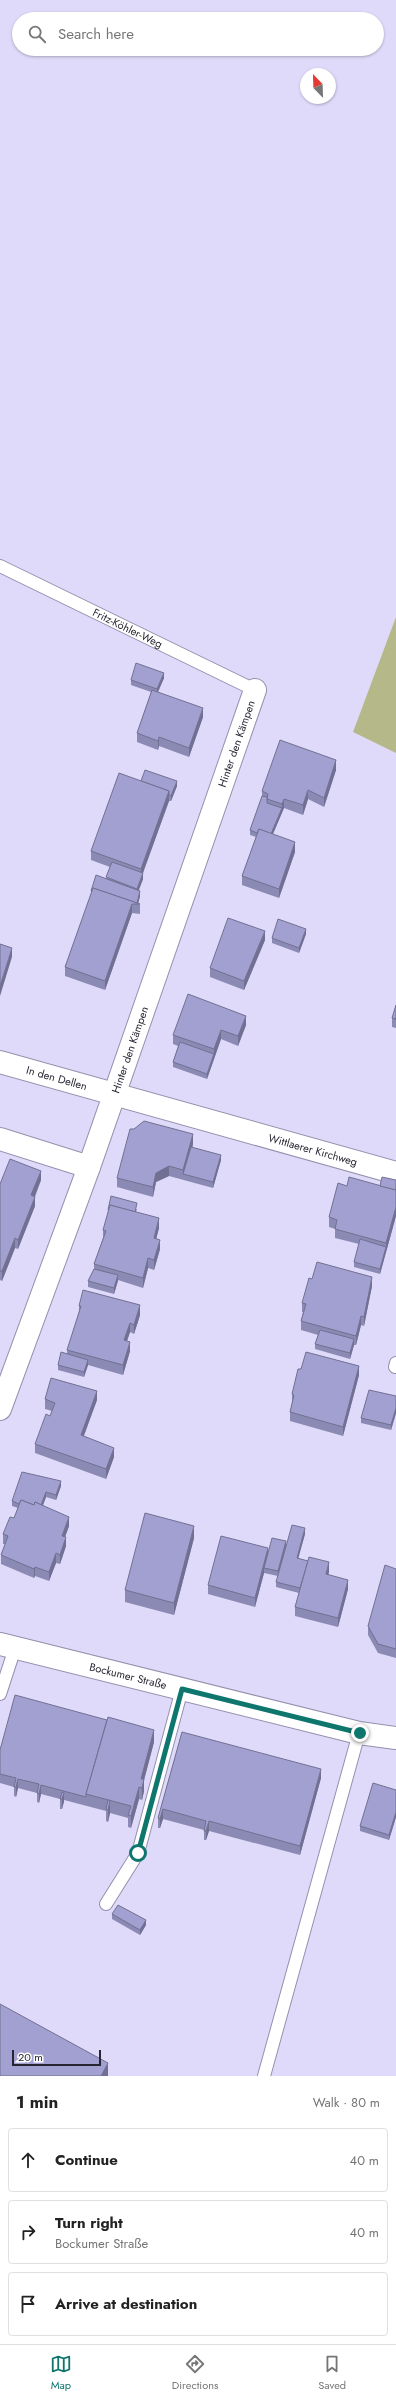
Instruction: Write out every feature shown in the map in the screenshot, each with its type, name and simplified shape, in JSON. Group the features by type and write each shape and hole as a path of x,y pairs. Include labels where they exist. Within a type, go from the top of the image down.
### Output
{"street":[{"name":"Hinter den Kämpen","path":"0,1409 89,1167 255,690"},
{"name":"In den Dellen","path":"0,1062 114,1094"},
{"name":"Wittlaerer Kirchweg","path":"114,1094 396,1174"},
{"path":"0,1139 89,1167"},
{"name":"Bockumer Straße","path":"7,1646 360,1733 396,1738"}],"lane":[{"name":"Fritz-Köhler-Weg","path":"0,566 255,690"},
{"path":"0,1694 7,1646"},
{"path":"106,1904 138,1853 182,1689"},
{"path":"264,2076 360,1733"}],"green space":[{"path":"396,617 396,753 353,732"}],"building":[{"path":"136,663 164,673 157,689 131,680"},
{"path":"152,690 203,708 189,748 159,737 158,741 137,733"},
{"path":"280,740 336,760 324,798 308,790 303,805 284,799 282,804 267,799 268,794 262,791"},
{"path":"145,770 177,781 171,796 169,795 169,791 141,781"},
{"path":"119,773 169,791 141,869 91,851"},
{"path":"262,796 267,797 267,803 282,808 271,834 259,829 257,833 250,830"},
{"path":"259,829 295,842 279,889 242,876"},
{"path":"112,862 143,873 137,889 106,877"},
{"path":"96,875 140,891 137,903 93,888 91,891"},
{"path":"93,888 140,904 132,904 105,981 65,967"},
{"path":"228,918 265,931 244,981 210,968"},
{"path":"278,919 306,929 299,948 272,938"},
{"path":"0,944 12,948 0,986"},
{"path":"188,994 246,1016 238,1036 221,1030 214,1049 173,1035"},
{"path":"396,1005 396,1019 392,1018"},
{"path":"180,1042 214,1054 207,1074 173,1062"},
{"path":"144,1121 193,1134 183,1170 169,1166 156,1173 153,1187 117,1178 130,1129 134,1129"},
{"path":"191,1147 221,1155 213,1182 183,1174"},
{"path":"10,1159 41,1171 31,1195 35,1197 18,1240 15,1238 2,1271 0,1271 0,1184"},
{"path":"349,1177 396,1190 396,1207 386,1243 335,1229 337,1220 329,1217 338,1183 347,1186"},
{"path":"382,1177 396,1180 396,1190 380,1186"},
{"path":"111,1196 137,1203 135,1212 110,1205 108,1210"},
{"path":"110,1205 159,1218 154,1238 160,1240 154,1260 148,1258 143,1278 94,1264 106,1231 103,1230"},
{"path":"360,1239 386,1247 380,1269 354,1262"},
{"path":"317,1262 372,1277 364,1317 361,1316 356,1336 301,1321 306,1304 302,1303 309,1278 312,1279"},
{"path":"94,1269 118,1275 114,1288 88,1281"},
{"path":"83,1290 140,1305 134,1325 130,1323 124,1340 130,1342 123,1365 67,1350 81,1306 79,1306"},
{"path":"320,1330 354,1339 350,1353 315,1344"},
{"path":"61,1352 88,1360 84,1372 58,1365"},
{"path":"306,1352 359,1366 343,1427 290,1412 294,1395 292,1394 298,1369 301,1369"},
{"path":"51,1378 97,1391 81,1435 114,1448 106,1469 35,1444 46,1414 50,1416 55,1403 45,1399"},
{"path":"369,1390 396,1396 396,1408 391,1425 361,1418"},
{"path":"22,1472 61,1481 56,1495 46,1492 41,1505 35,1502 34,1505 21,1500 19,1504 12,1501"},
{"path":"21,1500 34,1505 35,1502 69,1517 62,1536 66,1537 60,1555 56,1553 49,1572 35,1567 34,1569 1,1555 8,1536 3,1534 10,1517 14,1518"},
{"path":"145,1513 194,1526 174,1603 125,1590"},
{"path":"292,1525 305,1528 297,1558 308,1561 300,1588 276,1582"},
{"path":"221,1536 268,1548 255,1598 208,1585"},
{"path":"272,1538 286,1541 278,1571 264,1568"},
{"path":"309,1557 329,1562 326,1574 348,1580 338,1618 295,1607"},
{"path":"385,1565 396,1569 396,1649 378,1644 368,1626"},
{"path":"15,1695 107,1720 86,1797 41,1785 39,1794 37,1793 39,1784 18,1779 16,1787 14,1787 16,1778 0,1774 0,1750"},
{"path":"108,1717 154,1730 141,1779 144,1779 142,1788 139,1787 131,1816 128,1815 131,1806 86,1794"},
{"path":"182,1732 321,1769 300,1846 209,1821 206,1831 204,1831 206,1821 163,1809 160,1819 158,1818"},
{"path":"373,1783 396,1790 396,1812 389,1835 360,1826"},
{"path":"62,1792 64,1793 62,1799 60,1799"},
{"path":"108,1800 110,1801 108,1810 106,1809"},
{"path":"118,1905 146,1920 140,1930 112,1914"},
{"path":"0,2004 108,2063 101,2076 0,2076"}],"route":[{"path":"138,1853 182,1689 360,1733"}]}
